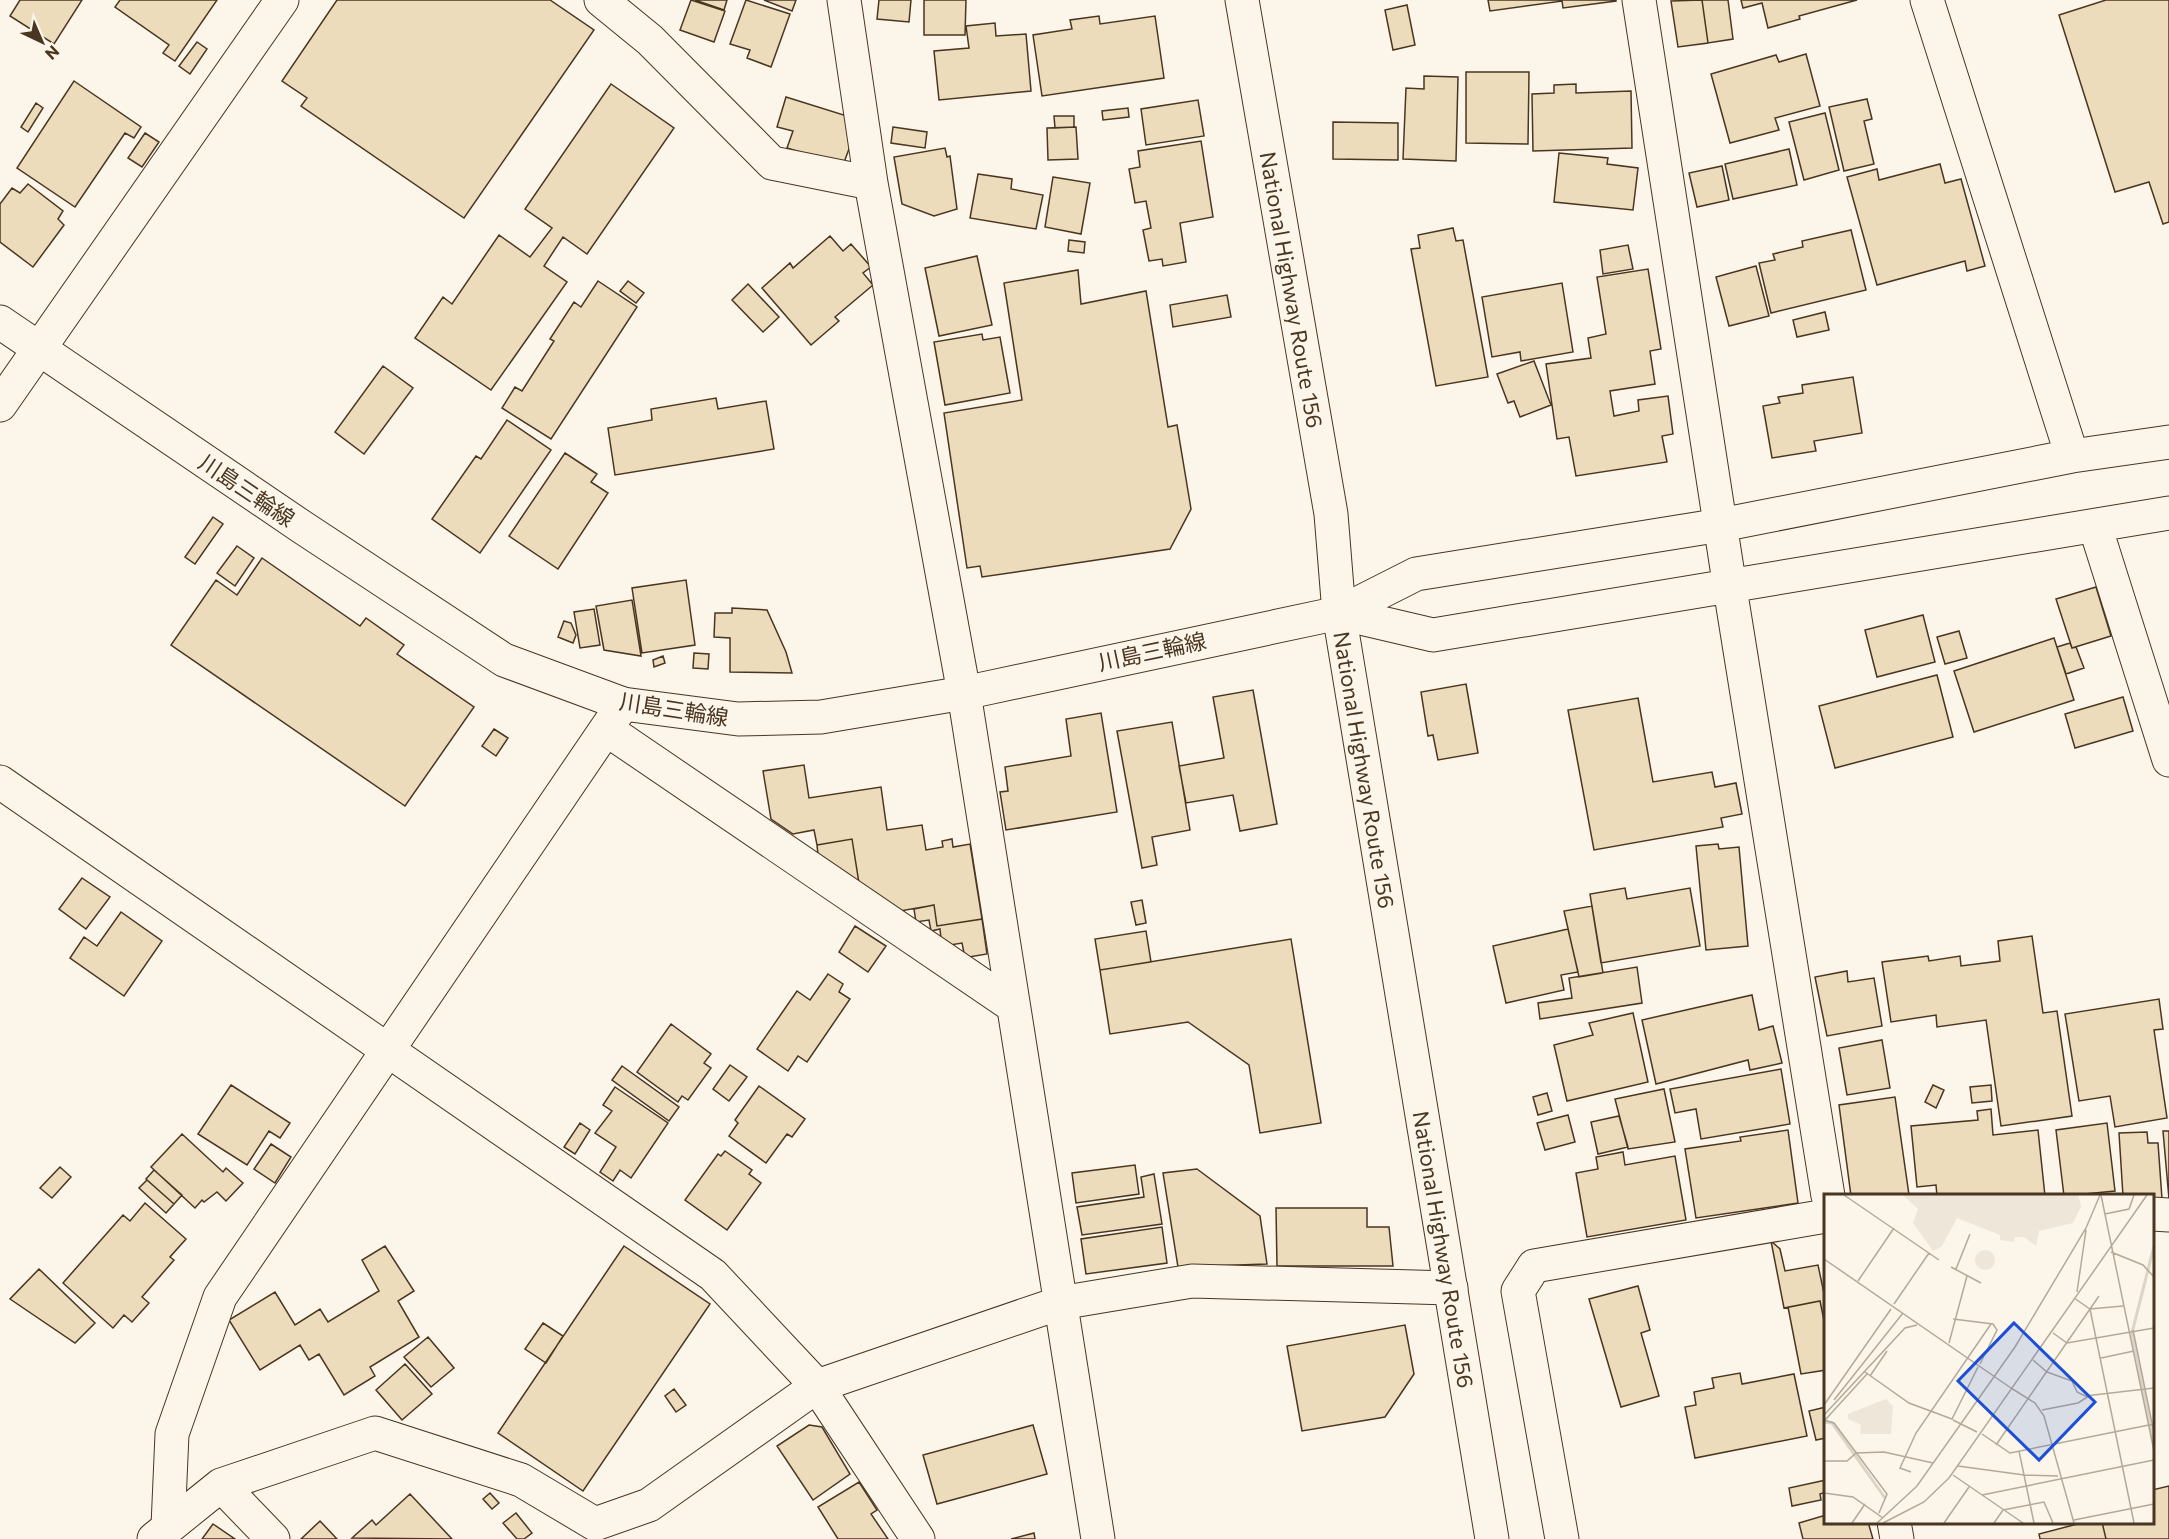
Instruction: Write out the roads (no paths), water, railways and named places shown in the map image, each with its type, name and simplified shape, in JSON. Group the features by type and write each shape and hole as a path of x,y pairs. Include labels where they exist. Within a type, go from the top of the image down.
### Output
{"main road":[{"path":"0,405 282,0"},
{"path":"601,0 651,40 772,163 871,183"},
{"path":"844,0 871,183 964,693 1098,1539"},
{"name":"National Highway Route 156","path":"1242,0 1331,514 1340,613 1492,1539"},
{"path":"1639,0 1730,588 1828,1194"},
{"path":"1927,0 2072,456"},
{"name":"川島三輪線","path":"0,322 302,527 504,660 615,717 738,719 821,717 964,693 1340,613"},
{"path":"1340,613 1416,574 1721,525 2072,456 2169,442"},
{"path":"1340,613 1433,634 1730,588 2169,513"},
{"path":"2095,526 2169,760"},
{"path":"161,1533 172,1434 220,1297 615,717 1013,1006"},
{"path":"0,782 713,1275 817,1386 918,1539"},
{"path":"2154,1214 2169,1215"},
{"path":"1562,1539 1518,1291 1534,1266 1824,1216"},
{"path":"161,1533 221,1485 375,1433 521,1480 599,1531 649,1505 817,1386 1060,1303 1192,1281 1450,1288"},
{"path":"221,1485 273,1539"},
{"path":"1894,1524 1897,1539"}]}
